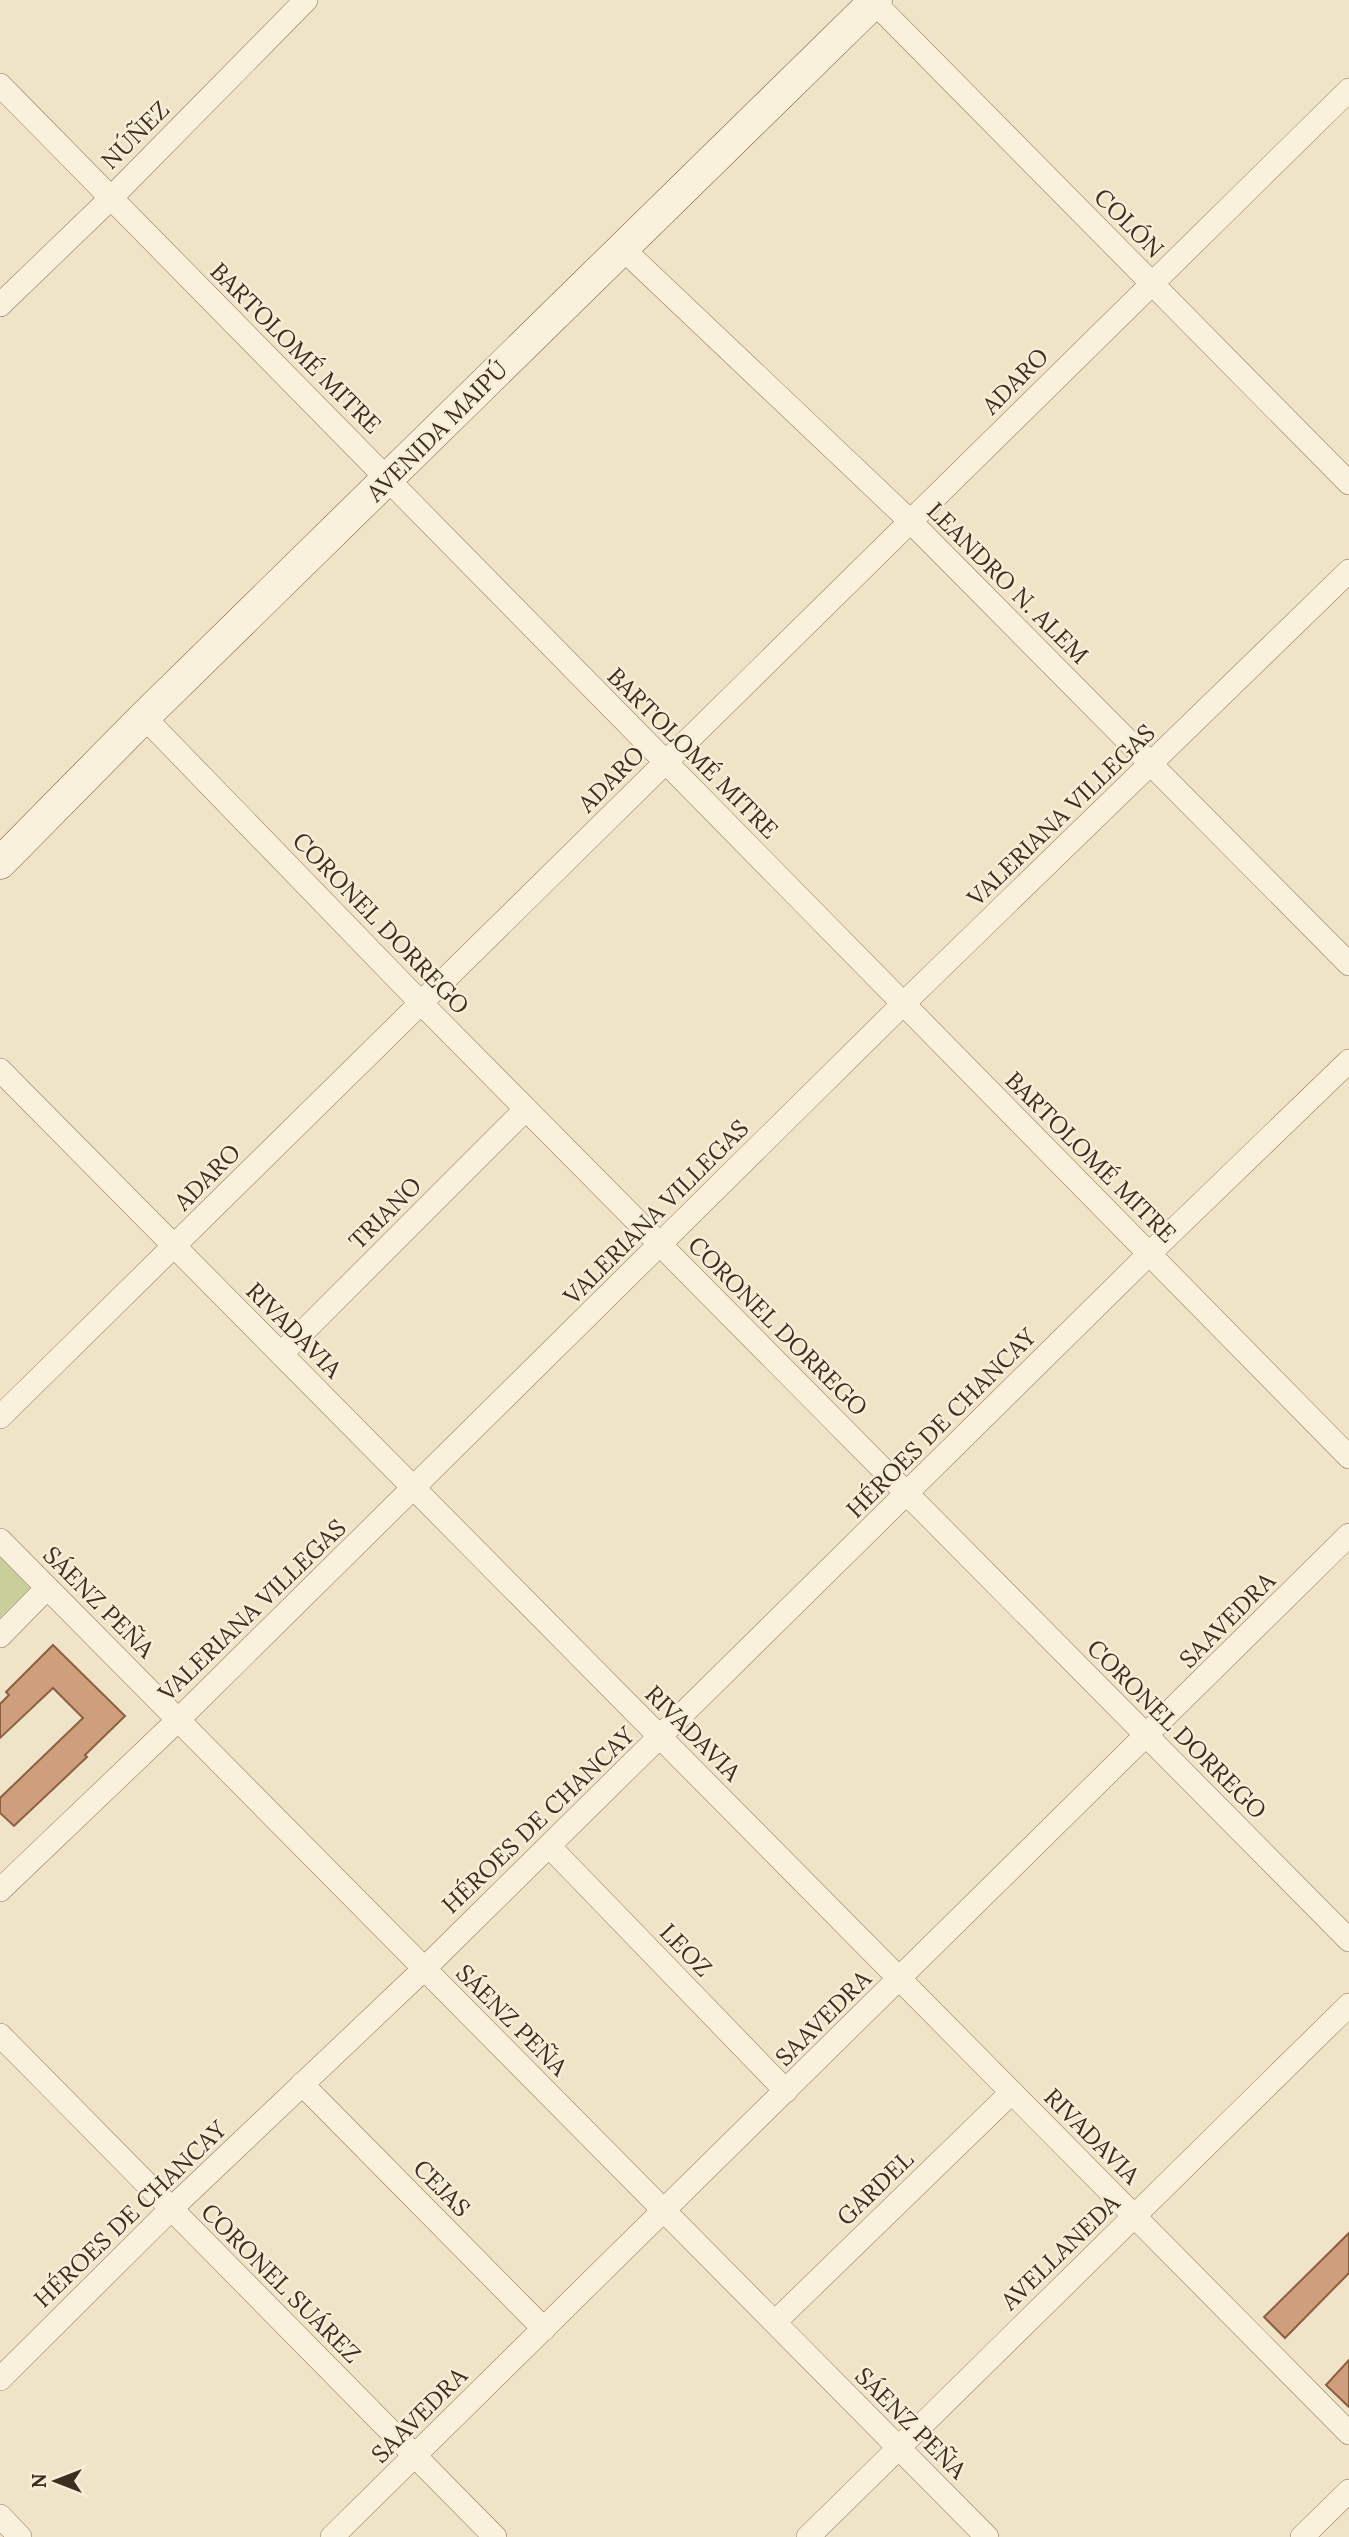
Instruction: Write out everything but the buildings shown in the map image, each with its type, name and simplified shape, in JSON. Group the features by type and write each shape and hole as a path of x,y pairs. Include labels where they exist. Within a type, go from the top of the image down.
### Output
{"main road":[{"name":"AVENIDA MAIPÚ","path":"0,863 144,717 874,1"}],"street":[{"name":"NÚÑEZ","path":"0,305 111,198 306,0"},
{"name":"COLÓN","path":"874,1 1349,483"},
{"name":"BARTOLOMÉ MITRE","path":"0,85 1349,1457"},
{"name":"ADARO","path":"0,1417 1349,90"},
{"name":"LEANDRO N. ALEM","path":"622,248 910,521 1349,964"},
{"name":"VALERIANA VILLEGAS","path":"0,1890 178,1720 903,1004 1349,571"},
{"name":"CORONEL DORREGO","path":"144,717 421,1003 1349,1940"},
{"name":"HÉROES DE CHANCAY","path":"0,2379 171,2208 424,1969 1149,1254 1349,1061"},
{"name":"RIVADAVIA","path":"0,1070 1349,2433"},
{"name":"TRIANO","path":"281,1354 526,1109"},
{"name":"SAAVEDRA","path":"332,2537 1349,1535"},
{"name":"SÁENZ PEÑA","path":"0,1540 987,2537"},
{"path":"0,1636 47,1588"},
{"name":"LEOZ","path":"549,1846 786,2091"},
{"name":"AVELLANEDA","path":"808,2537 1349,2005"},
{"name":"CORONEL SUÁREZ","path":"0,2035 495,2537"},
{"name":"CEJAS","path":"302,2084 544,2329"},
{"name":"GARDEL","path":"775,2322 1012,2092"},
{"path":"1302,2537 1349,2491"},
{"path":"0,2516 20,2537"}],"green space":[{"path":"0,1557 30,1588 0,1618"}]}
